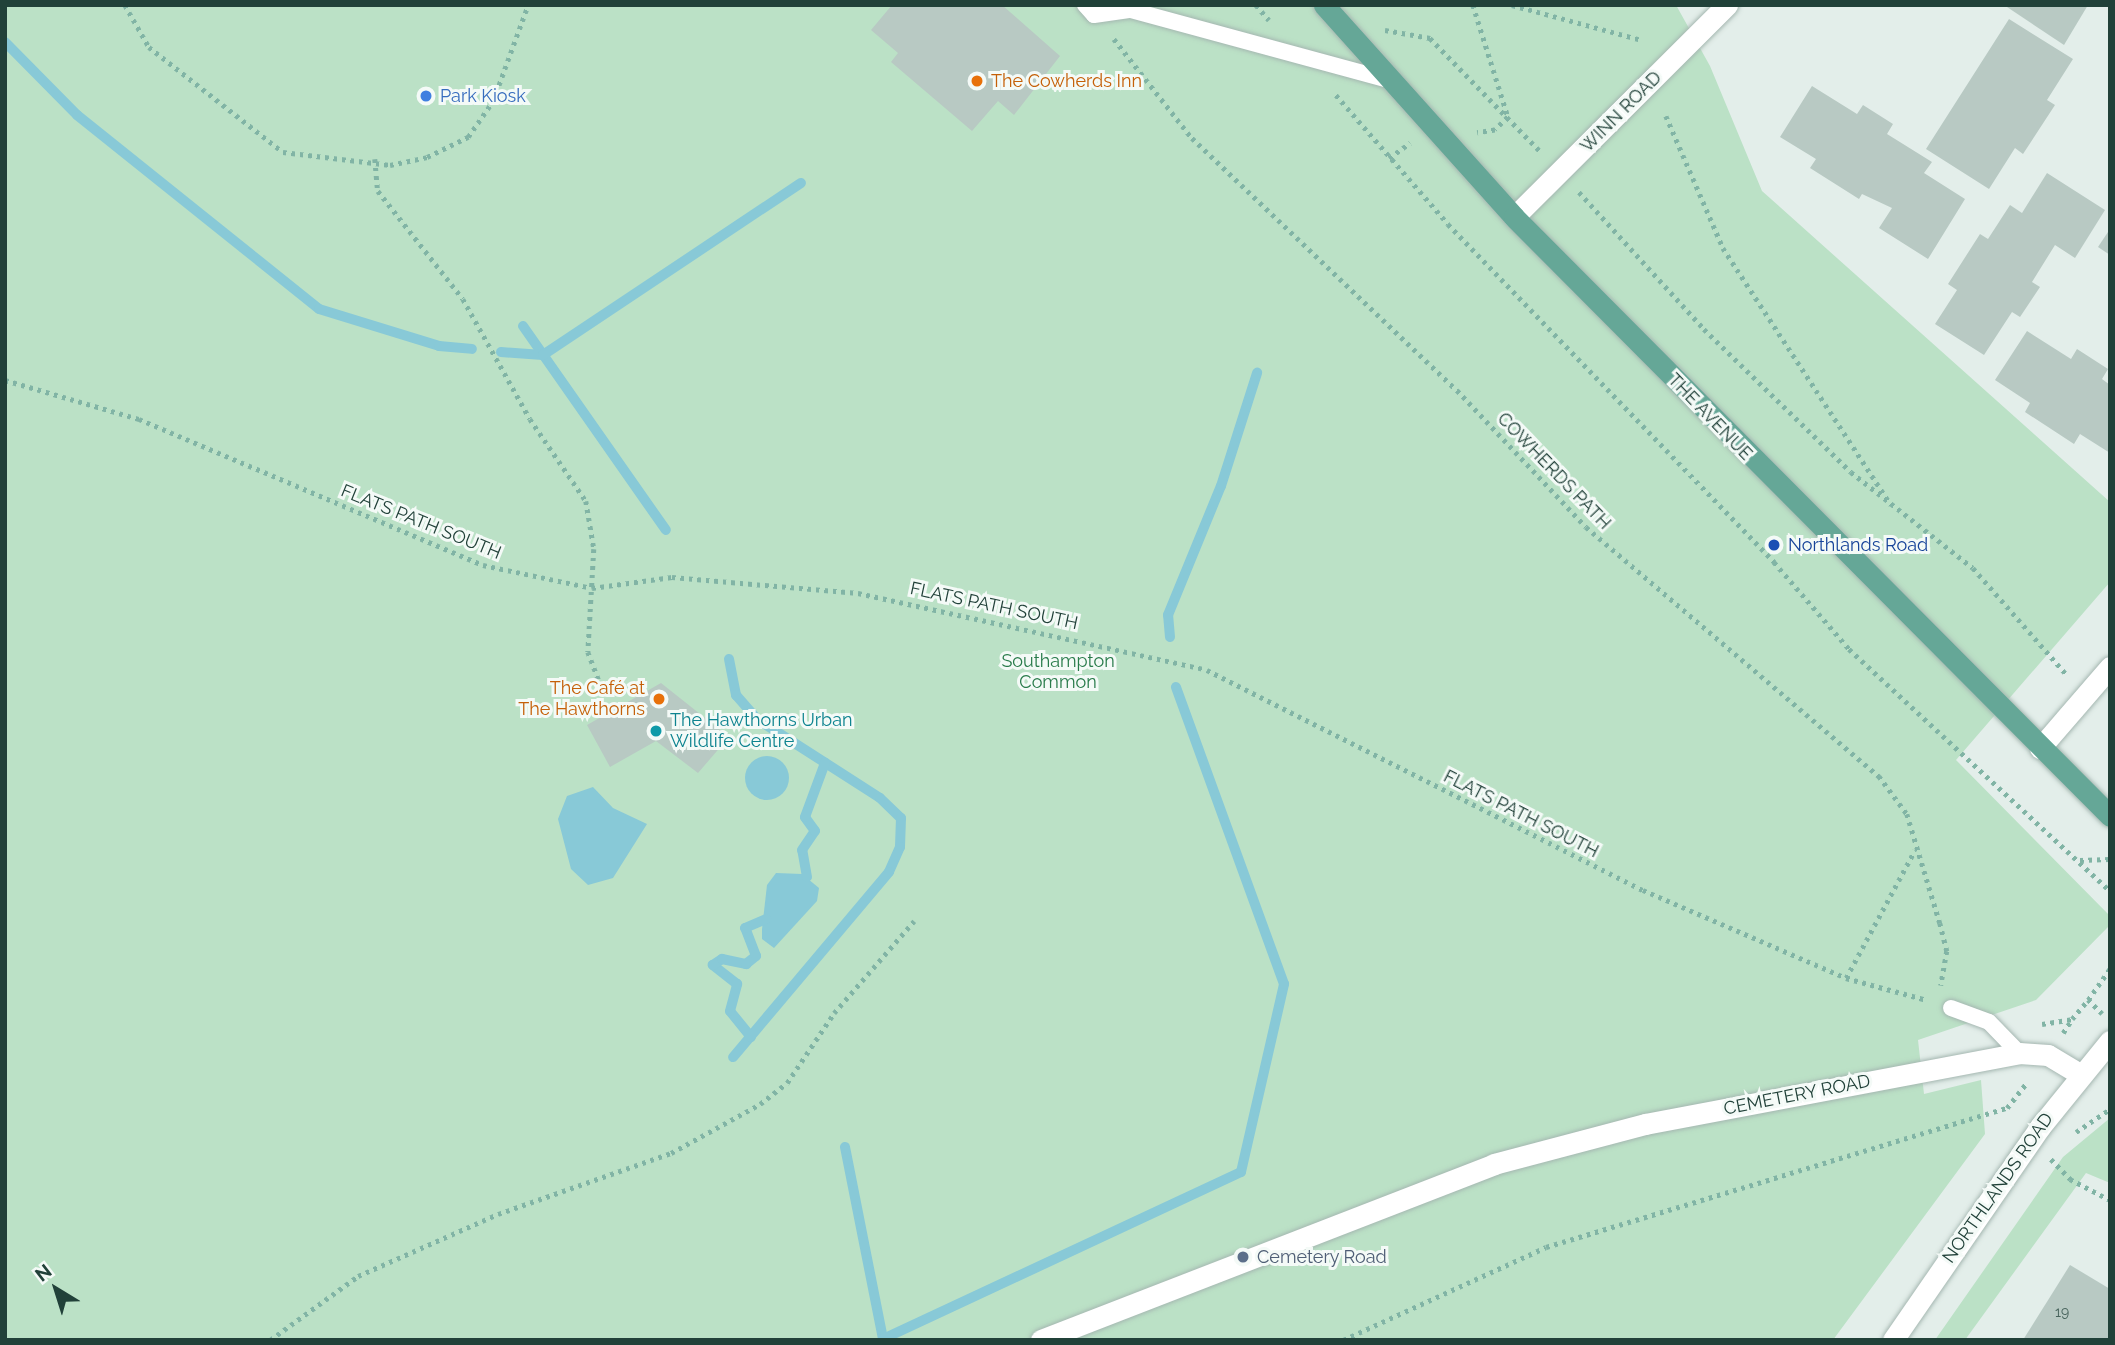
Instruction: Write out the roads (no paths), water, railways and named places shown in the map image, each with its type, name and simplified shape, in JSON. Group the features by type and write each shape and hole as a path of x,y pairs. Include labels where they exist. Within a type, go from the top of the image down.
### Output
{"main road":[{"name":"THE AVENUE","path":"1324,5 1388,80 1514,218 2110,816"}],"street":[{"name":"WINN ROAD","path":"1514,218 1727,5"},
{"path":"2040,748 2110,667"},
{"name":"NORTHLANDS ROAD","path":"1892,1340 2080,1074 2110,1041"},
{"name":"CEMETERY ROAD","path":"1041,1340 1494,1164 1645,1124 2019,1052 2048,1055 2080,1074"}],"lane":[{"path":"1090,10 1131,10 1388,80"},
{"path":"1945,1006 2001,1031 2019,1052"}],"water":[{"path":"767,756 782,763 789,778 782,793 767,800 752,793 745,778 752,763"},
{"path":"593,787 613,808 647,824 613,878 588,885 571,869 558,819 567,796"},
{"path":"776,873 802,874 819,888 817,901 774,948 762,939 762,929 767,885"}],"waterway":[{"path":"5,42 77,115 319,309 439,346 472,349"},
{"path":"501,352 543,355 801,183"},
{"path":"523,326 666,530"},
{"path":"1170,637 1168,615 1221,486 1257,373"},
{"path":"729,659 736,695 757,719 880,798 901,818 900,847 889,872 733,1057"},
{"path":"845,1147 883,1339 1241,1172 1284,984 1176,687"},
{"path":"807,877 802,850 815,831 805,817 825,763"},
{"path":"751,1037 730,1011 737,984 713,965 722,959 746,964 756,956 745,928 766,919"}],"place":[{"name":"The Cowherds Inn","path":"977,81"},
{"name":"Park Kiosk","path":"426,96"},
{"name":"Northlands Road","path":"1774,545"},
{"name":"The Café at The Hawthorns","path":"659,699"},
{"name":"The Hawthorns Urban Wildlife Centre","path":"656,731"},
{"name":"Cemetery Road","path":"1243,1257"}],"park label":[{"name":"Southampton Common","path":"1058,672"}]}
